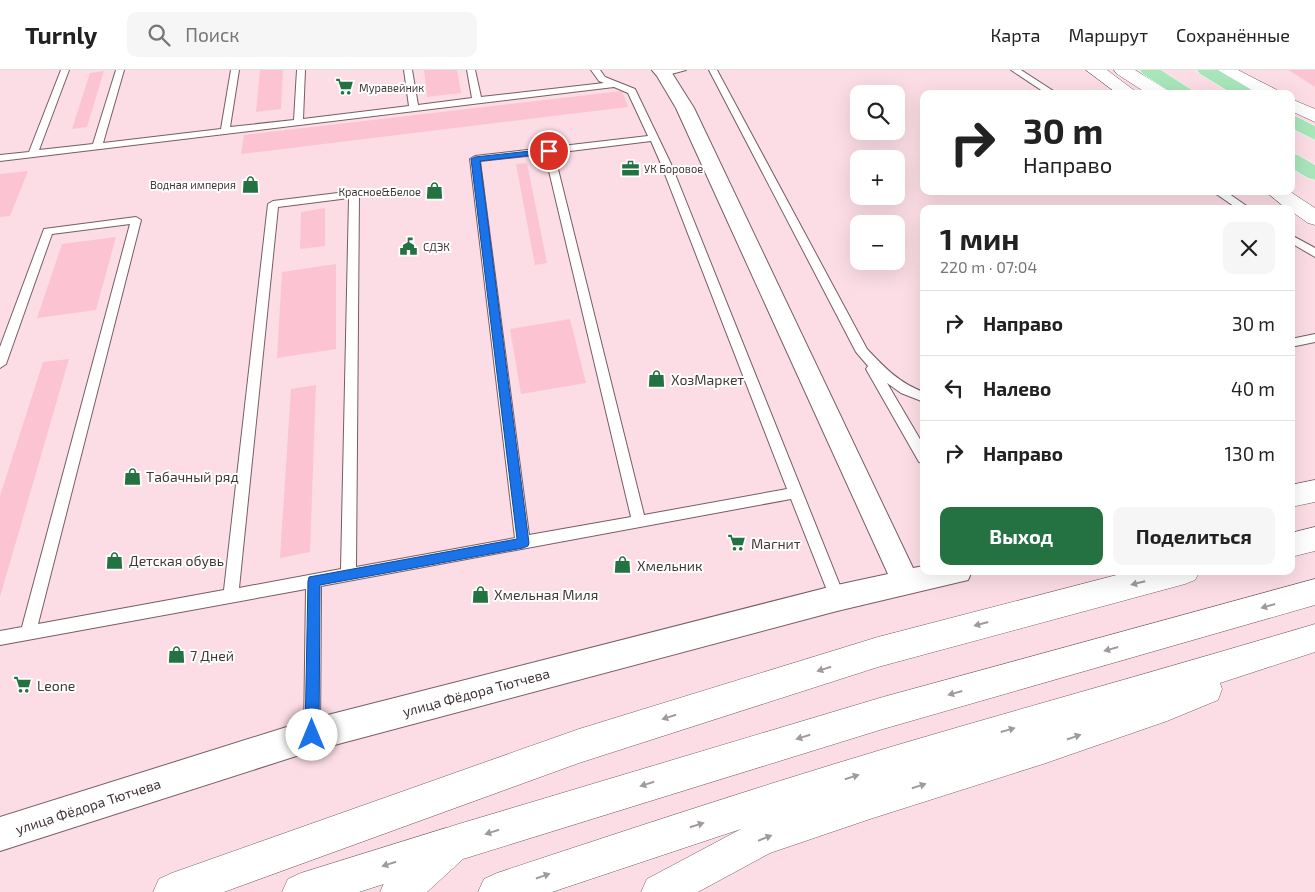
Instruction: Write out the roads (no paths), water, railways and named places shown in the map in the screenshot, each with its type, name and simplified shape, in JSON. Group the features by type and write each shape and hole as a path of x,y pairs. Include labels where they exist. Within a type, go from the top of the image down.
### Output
{"highway":[{"path":"1149,70 1180,90"},
{"path":"1206,70 1239,90"},
{"path":"1295,122 1315,134"},
{"path":"1295,162 1315,174"}],"main road":[{"path":"1095,70 1124,90"},
{"path":"1123,70 1155,90"},
{"path":"1225,70 1263,90"},
{"path":"1295,106 1315,116"},
{"path":"1295,183 1315,196"},
{"path":"1281,195 1315,218"},
{"path":"1295,495 1315,491"},
{"path":"1295,544 1315,539"},
{"path":"172,892 588,743 878,652 1169,575"},
{"path":"301,892 883,713 1315,592"},
{"path":"496,892 647,841 923,755 1161,686 1315,638"},
{"path":"660,892 762,838 1167,705 1315,644"},
{"path":"398,892 452,844"}],"street":[{"path":"669,71 906,583"},
{"name":"улица Фёдора Тютчева","path":"0,834 312,735 837,598 941,575"}],"lane":[{"path":"33,154 68,70"},
{"path":"97,146 120,70"},
{"path":"225,131 235,70"},
{"path":"298,122 301,70"},
{"path":"408,70 414,109"},
{"path":"471,70 478,101"},
{"path":"596,70 602,78 632,91 654,138 837,598"},
{"path":"713,70 862,352 920,451"},
{"path":"1015,70 1048,90"},
{"path":"0,158 615,84"},
{"path":"523,543 475,159 654,138"},
{"path":"549,151 639,522"},
{"path":"231,596 273,204 354,194 348,575"},
{"path":"1223,195 1240,205"},
{"path":"0,364 48,231 136,220 28,633"},
{"path":"1295,241 1315,254"},
{"path":"1295,342 1315,338"},
{"path":"862,352 883,374 911,394 920,396"},
{"path":"0,638 795,493"},
{"path":"312,735 314,581"}],"place":[{"name":"Муравейник","path":"345,87"},
{"name":"УК Боровое","path":"630,168"},
{"name":"Водная империя","path":"250,184"},
{"name":"Красное&Белое","path":"435,191"},
{"name":"СДЭК","path":"409,246"},
{"name":"ХозМаркет","path":"657,379"},
{"name":"Табачный ряд","path":"132,476"},
{"name":"Магнит","path":"737,543"},
{"name":"Детская обувь","path":"115,560"},
{"name":"Хмельник","path":"623,565"},
{"name":"Хмельная Миля","path":"480,594"},
{"name":"7 Дней","path":"176,655"},
{"name":"Leone","path":"23,685"}]}
